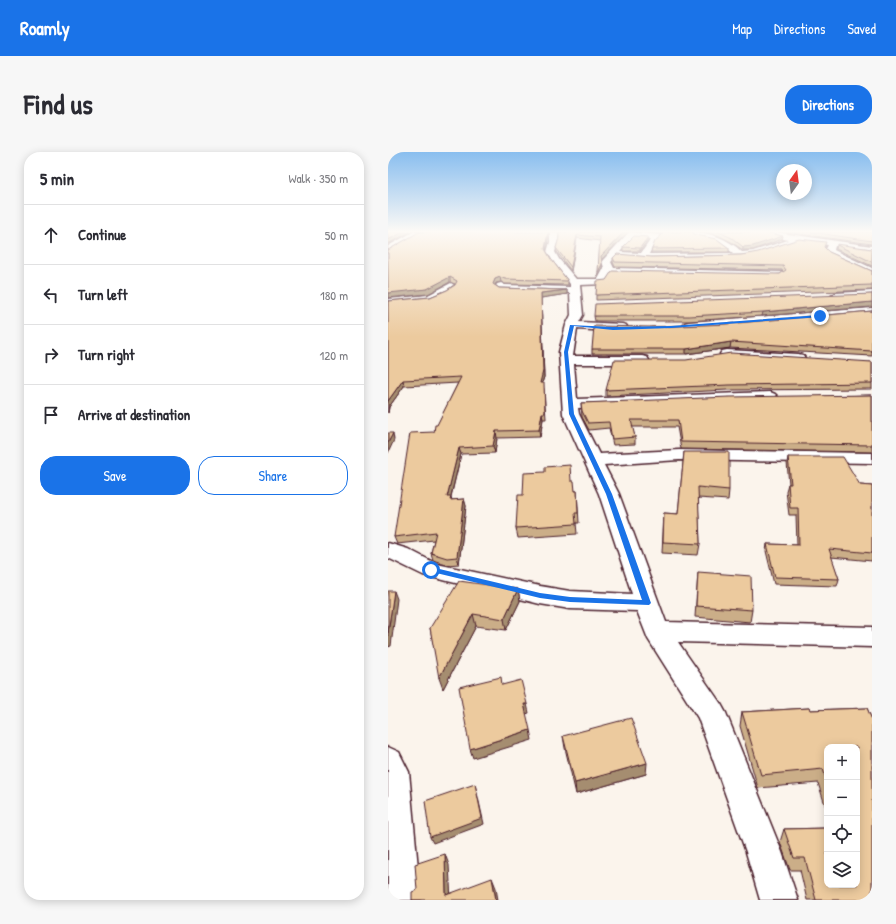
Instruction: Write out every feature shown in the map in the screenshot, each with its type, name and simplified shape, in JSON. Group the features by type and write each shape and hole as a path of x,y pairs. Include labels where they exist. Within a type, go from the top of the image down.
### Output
{"street":[{"path":"562,267 578,295 577,315 572,325 566,352 568,360 569,404 571,414 609,494 657,632 711,713 764,852 779,900"},
{"path":"501,286 500,288 578,295 601,282 609,267"},
{"path":"862,267 872,272"},
{"path":"607,271 630,270 751,275 779,274"},
{"path":"388,302 429,299 443,294 451,286"},
{"path":"388,295 401,294 400,300"},
{"path":"822,296 872,294"},
{"path":"678,326 723,324 872,311"},
{"path":"716,313 723,324"},
{"path":"572,325 632,328"},
{"path":"715,356 730,353 813,359"},
{"path":"568,360 655,360"},
{"path":"569,404 786,397"},
{"path":"593,460 680,455 872,458"},
{"path":"388,550 400,554 431,570 540,595 570,600 647,603"},
{"path":"657,632 872,637"},
{"path":"388,762 393,772 402,900"}],"building":[{"path":"388,267 557,267 568,281 505,279 500,277 495,279 493,284 499,288 567,290 541,293 543,371 540,383 544,383 545,413 542,413 539,430 496,431 493,446 459,448 447,497 451,497 450,500 464,499 457,557 447,558 431,553 436,532 394,537 410,433 434,432 435,425 437,425 461,377 403,380 388,401 388,301 430,297 447,290 455,285 457,281 450,277 427,289 388,293"},
{"path":"784,267 863,267 872,271 872,285 596,295 597,281 606,280 612,271 780,274 786,270"},
{"path":"872,294 872,302 763,312 689,316 594,316 595,304"},
{"path":"872,311 872,351 731,342 686,349 592,349 594,326 651,327 726,324"},
{"path":"731,353 872,362 872,383 729,385 606,390 614,360 686,360"},
{"path":"872,395 872,445 681,442 678,420 631,420 635,437 612,439 609,422 588,423 582,411 581,403 729,397"},
{"path":"388,433 393,433 388,443"},
{"path":"684,452 729,452 729,490 698,487 700,544 663,542 664,513 678,514"},
{"path":"788,457 843,457 860,485 872,486 872,553 829,549 839,579 775,577 767,544 799,545 798,508 790,508 788,484 791,484"},
{"path":"570,465 571,481 574,481 575,491 577,491 578,513 575,513 576,524 516,528 518,495 523,495 524,473 545,472 545,467"},
{"path":"698,572 751,576 752,610 696,606"},
{"path":"459,581 518,589 504,619 473,614 439,678 430,628"},
{"path":"388,591 394,591 388,633"},
{"path":"501,677 502,685 521,680 527,704 524,704 530,730 470,749 459,687"},
{"path":"809,708 810,710 867,708 872,720 872,900 816,900 805,858 794,858 784,829 824,828 824,888 860,888 860,744 824,744 824,772 823,769 761,775 742,712"},
{"path":"631,718 647,763 575,783 563,736"},
{"path":"475,784 482,818 430,837 425,801"},
{"path":"445,854 446,895 492,878 496,900 412,900 412,892 417,890 415,864"}],"route":[{"path":"431,570 540,595 570,600 647,603 609,494 571,414 569,404 568,360 566,352 572,325 613,328 671,327 820,316"}]}
